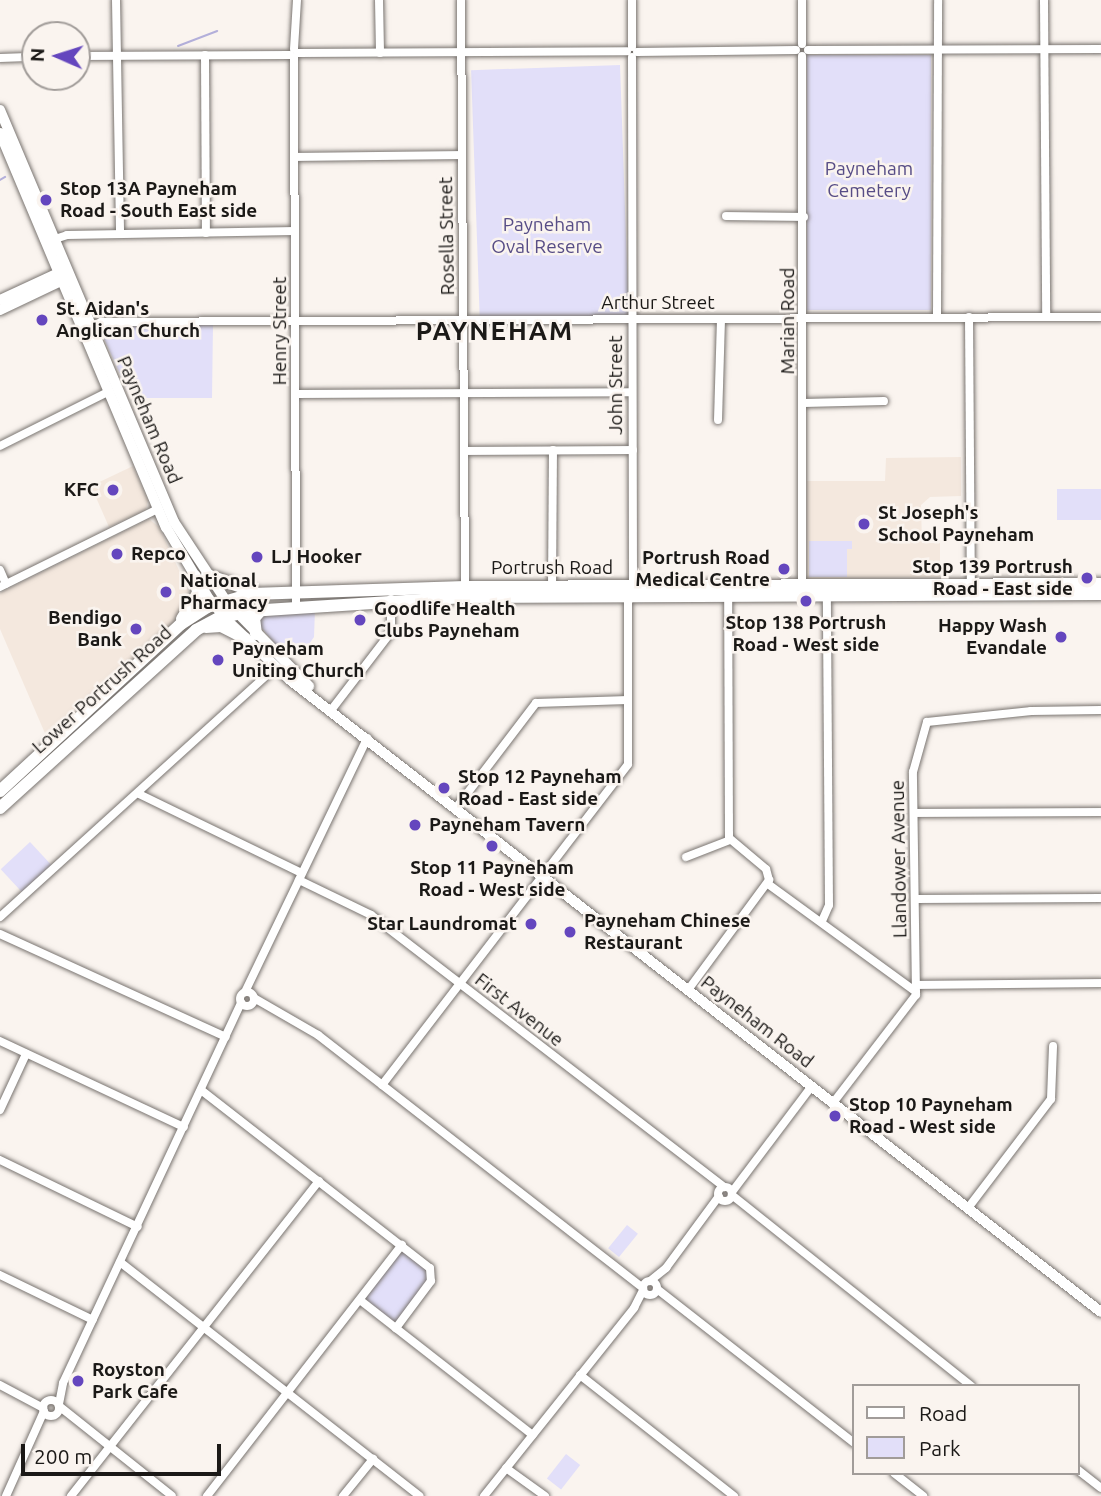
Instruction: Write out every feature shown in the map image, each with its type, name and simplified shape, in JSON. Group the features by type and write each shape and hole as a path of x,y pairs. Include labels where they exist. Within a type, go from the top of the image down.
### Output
{"highway":[{"path":"173,631 196,596 201,575 260,593"},
{"name":"Portrush Road","path":"728,591 827,596 1101,584"},
{"name":"Portrush Road","path":"232,616 296,599 465,592 728,591 802,586 1101,594"},
{"name":"Portrush Road","path":"220,603 260,593 296,599 391,599 465,592"},
{"name":"Lower Portrush Road","path":"0,791 173,631 220,603"},
{"path":"201,627 221,626 250,636 254,618 261,610"},
{"name":"Lower Portrush Road","path":"0,808 201,627 232,616"},
{"path":"50,764 57,740 79,735"}],"main road":[{"name":"Payneham Road","path":"0,110 108,392 158,509 220,603 276,667 330,708"},
{"name":"Payneham Road","path":"0,133 51,242"},
{"path":"30,286 46,268 51,242"},
{"name":"Payneham Road","path":"65,275 91,328 162,499 201,575"},
{"path":"0,300 30,286 65,275"},
{"path":"0,310 65,275"},
{"name":"Payneham Road","path":"250,636 366,738 1101,1312"}],"street":[{"path":"116,0 120,233"},
{"name":"Henry Street","path":"296,599 294,53 297,0"},
{"path":"379,0 380,53"},
{"name":"Rosella Street","path":"461,0 465,592"},
{"name":"John Street","path":"382,1084 627,767 632,450 632,0"},
{"name":"Marian Road","path":"802,0 802,586"},
{"path":"937,317 938,0"},
{"path":"1044,0 1046,317"},
{"path":"91,56 1101,49"},
{"path":"205,55 206,233"},
{"path":"0,58 21,57"},
{"path":"295,157 461,155"},
{"path":"726,216 804,218"},
{"path":"51,242 120,233 295,231"},
{"path":"969,317 971,591"},
{"name":"Arthur Street","path":"91,328 101,322 1101,317"},
{"path":"718,420 721,319"},
{"path":"0,446 108,392"},
{"path":"296,394 632,392"},
{"path":"804,403 884,401"},
{"path":"552,593 553,450"},
{"path":"464,451 632,450"},
{"path":"0,570 3,586 158,509"},
{"path":"728,591 730,840"},
{"path":"822,921 829,905 827,596"},
{"path":"330,708 391,632 391,599"},
{"path":"0,917 139,794 276,667"},
{"path":"456,808 537,703 628,700"},
{"name":"Llandower Avenue","path":"917,988 914,763 931,719 1101,710"},
{"path":"6,1496 138,1227 226,1037 248,1000 300,877 366,738"},
{"name":"First Avenue","path":"139,794 367,912 968,1384"},
{"path":"914,813 1101,812"},
{"path":"685,857 730,840"},
{"path":"688,990 768,884 766,869 730,840"},
{"path":"768,884 917,988 1101,983"},
{"path":"915,899 1101,898"},
{"path":"0,934 226,1037"},
{"path":"833,1103 917,988"},
{"path":"248,1000 301,1023 630,1277 674,1302 852,1441"},
{"path":"0,1041 184,1127"},
{"path":"968,1208 1051,1099 1053,1046"},
{"path":"0,1110 26,1054"},
{"path":"484,1496 811,1087"},
{"path":"201,1090 430,1268 432,1277 396,1328"},
{"path":"0,1160 138,1227"},
{"path":"71,1496 319,1181"},
{"path":"207,1496 402,1245"},
{"path":"120,1262 420,1496"},
{"path":"0,1275 93,1320"},
{"path":"359,1300 533,1435"},
{"path":"580,1375 734,1496"},
{"path":"0,1385 73,1419 172,1496"},
{"path":"343,1496 373,1459"},
{"path":"506,1468 545,1496"},
{"path":"1080,1472 1101,1488"},
{"path":"897,1475 923,1496"}],"shaded area":[{"name":"St Joseph's School Payneham","path":"961,457 961,496 930,497 921,505 922,543 940,543 940,577 807,579 807,481 885,481 886,458"},
{"path":"133,466 148,500 146,510 109,527 91,486"},
{"path":"149,519 159,527 189,592 174,622 47,738 0,629 0,593"}],"green space":[{"name":"Payneham Cemetery","path":"807,55 931,55 931,310 807,310"},
{"name":"Payneham Oval Reserve","path":"620,65 629,316 480,321 471,70"},
{"path":"213,325 212,398 131,398 100,330 104,326"},
{"path":"1057,489 1101,489 1101,520 1057,520"},
{"path":"809,541 852,541 852,549 847,549 847,577 809,577"},
{"path":"315,609 314,637 305,650 293,642 284,654 259,625 262,613"},
{"path":"30,842 53,866 23,893 1,869"},
{"path":"627,1225 638,1234 619,1257 608,1248"},
{"path":"402,1245 432,1273 396,1328 360,1300"},
{"path":"566,1454 580,1465 561,1490 547,1478"}],"waterway":[{"path":"178,46 217,31"},
{"path":"0,180 5,177"}],"place":[{"name":"Stop 13A Payneham Road - South East side","path":"46,200"},
{"name":"St. Aidan's Anglican Church","path":"42,320"},
{"name":"KFC","path":"113,490"},
{"name":"St Joseph's School Payneham","path":"864,524"},
{"name":"Repco","path":"117,554"},
{"name":"LJ Hooker","path":"257,557"},
{"name":"Portrush Road Medical Centre","path":"784,569"},
{"name":"Stop 139 Portrush Road - East side","path":"1087,578"},
{"name":"National Pharmacy","path":"166,592"},
{"name":"Stop 138 Portrush Road - West side","path":"806,601"},
{"name":"Goodlife Health Clubs Payneham","path":"360,620"},
{"name":"Bendigo Bank","path":"136,629"},
{"name":"Happy Wash Evandale","path":"1061,637"},
{"name":"Payneham Uniting Church","path":"218,660"},
{"name":"Stop 12 Payneham Road - East side","path":"444,788"},
{"name":"Payneham Tavern","path":"415,825"},
{"name":"Stop 11 Payneham Road - West side","path":"492,846"},
{"name":"Star Laundromat","path":"531,924"},
{"name":"Payneham Chinese Restaurant","path":"570,932"},
{"name":"Stop 10 Payneham Road - West side","path":"835,1116"},
{"name":"Royston Park Cafe","path":"78,1381"}],"district":[{"name":"PAYNEHAM","path":"495,331"}]}
